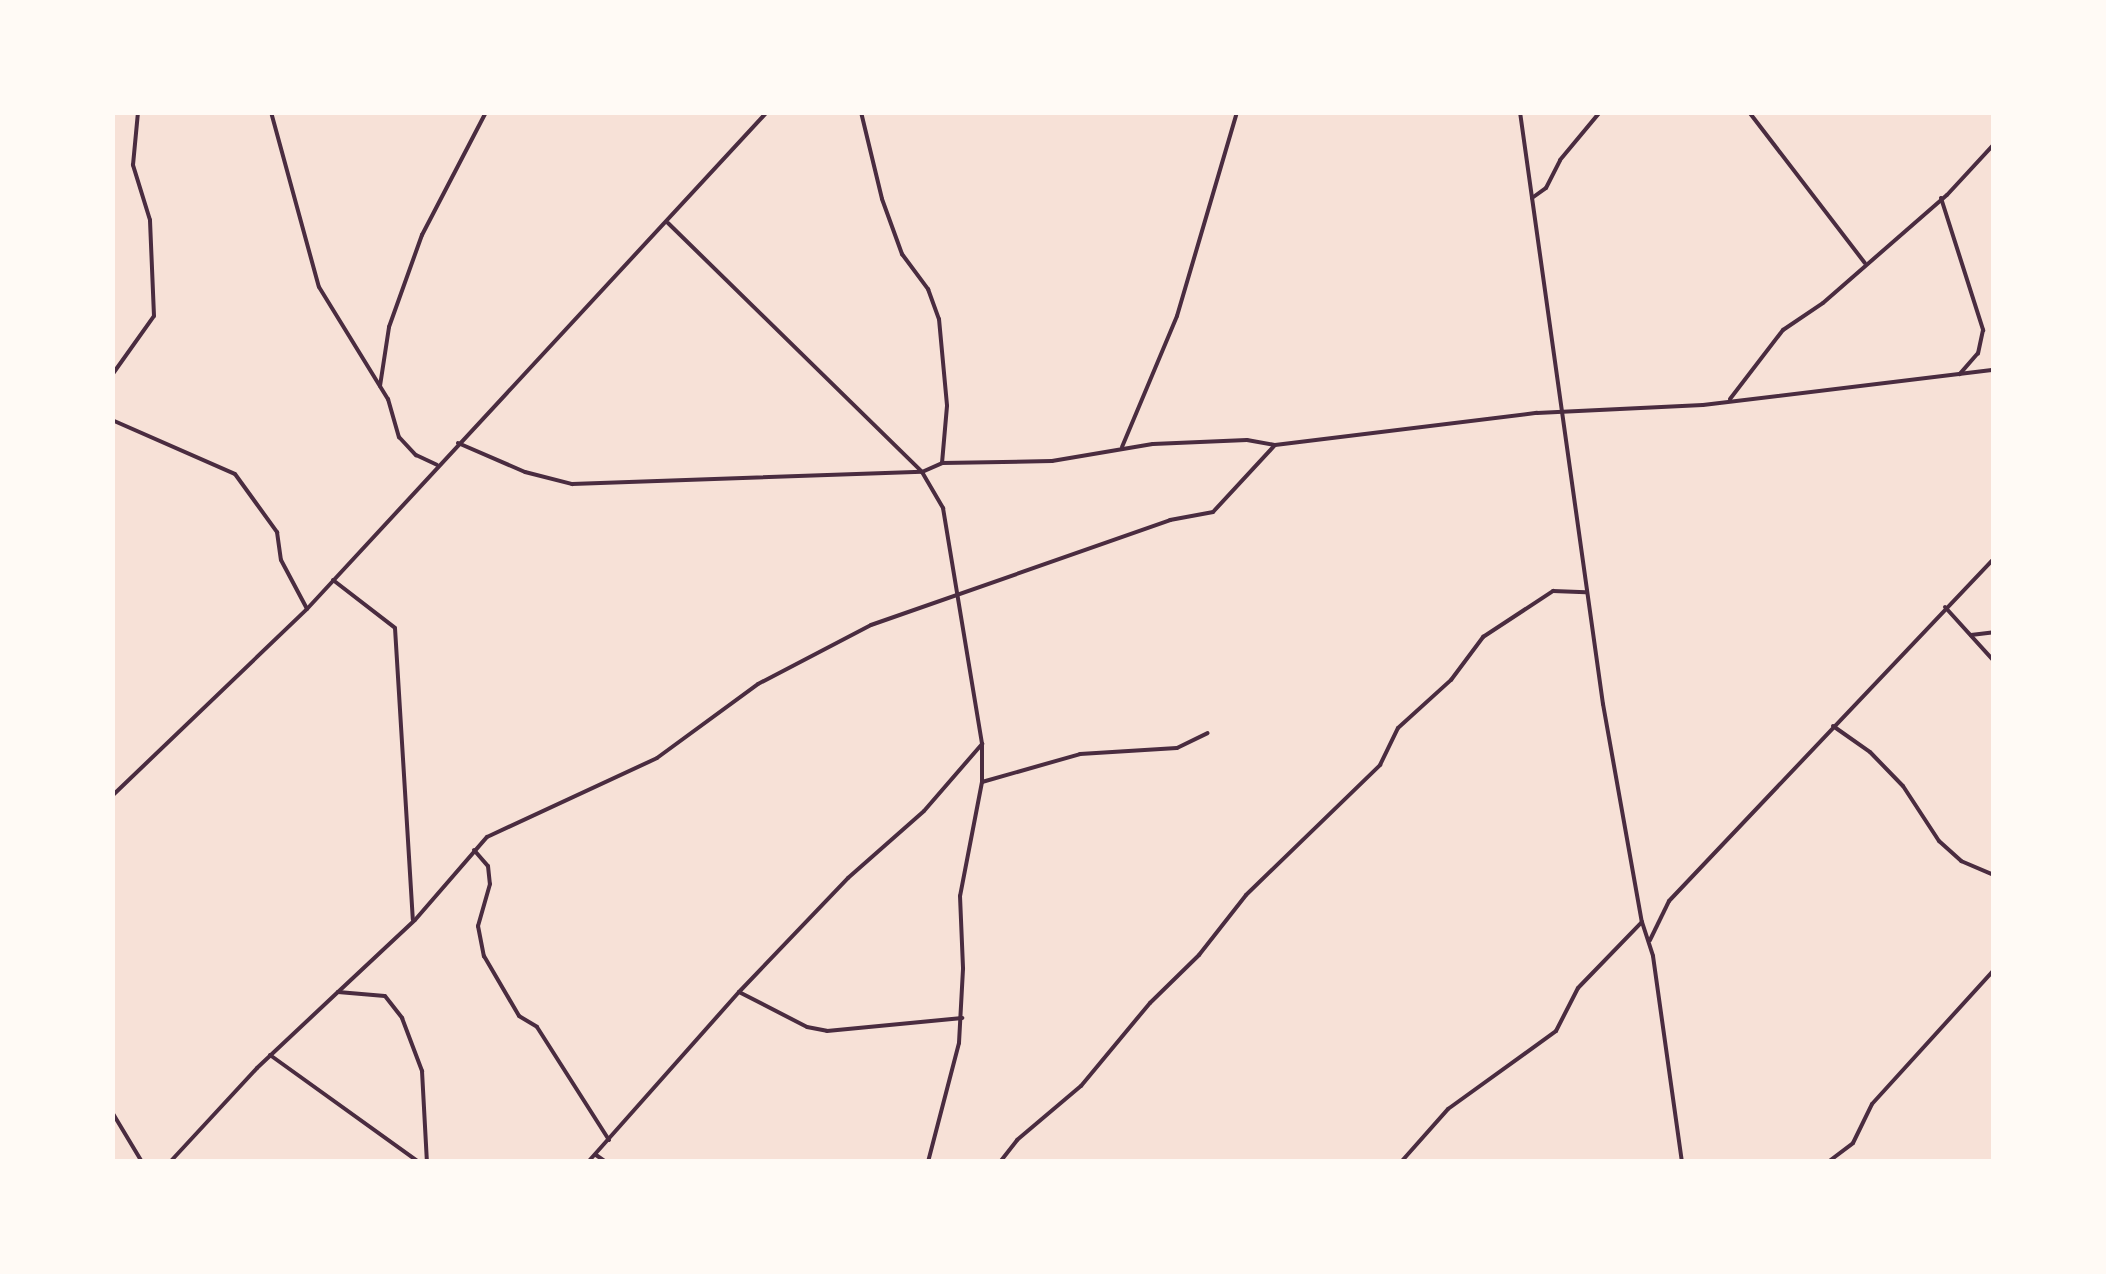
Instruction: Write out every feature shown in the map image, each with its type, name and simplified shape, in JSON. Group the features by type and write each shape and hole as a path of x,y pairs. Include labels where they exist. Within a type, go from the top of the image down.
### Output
{"street":[{"path":"112,375 154,316 150,220 133,165 138,112"},
{"path":"271,112 318,287 380,386 399,438 416,455 437,465"},
{"path":"380,386 389,326 422,235 486,112"},
{"path":"112,796 307,610 437,465 768,112"},
{"path":"861,112 882,199 902,254 928,289 939,319 947,382 942,463"},
{"path":"1122,447 1177,316 1237,112"},
{"path":"1520,112 1586,592 1642,922 1650,942 1682,1162"},
{"path":"1532,198 1546,188 1560,160 1600,112"},
{"path":"1749,112 1866,264"},
{"path":"1728,402 1783,330 1823,303 1994,144"},
{"path":"1940,198 1983,330 1978,353 1960,374"},
{"path":"668,222 922,472 943,508 982,744 982,782 960,896 962,1018 928,1162"},
{"path":"458,443 525,472 572,484 922,472 942,463 1052,461 1122,447 1248,440 1275,445 1525,414 1728,402 1994,370"},
{"path":"112,420 235,474 277,532 281,560 307,610"},
{"path":"170,1162 270,1055 413,922 487,837 657,758 688,740 758,684 871,625 1170,520 1213,512 1275,445"},
{"path":"1650,942 1668,900 1994,559"},
{"path":"334,580 395,628 413,922"},
{"path":"1000,1162 1017,1140 1081,1086 1150,1003 1200,956 1246,895 1380,765 1398,728 1452,680 1483,637 1553,591 1586,592"},
{"path":"1945,606 1994,662"},
{"path":"1970,635 1994,632"},
{"path":"1833,726 1870,752 1903,786 1939,841 1961,862 1994,874"},
{"path":"982,782 1080,754 1177,748 1208,732"},
{"path":"588,1162 739,992 848,878 924,810 982,744"},
{"path":"474,850 488,866 490,884 478,926 484,956 518,1016 537,1027 610,1140"},
{"path":"1401,1162 1448,1109 1556,1031 1578,988 1642,922"},
{"path":"1828,1162 1853,1143 1872,1104 1994,970"},
{"path":"338,992 384,996 402,1018 422,1071 427,1162"},
{"path":"739,992 807,1028 828,1031 962,1018"},
{"path":"270,1055 419,1162"},
{"path":"112,1112 142,1162"},
{"path":"596,1155 606,1162"}]}
